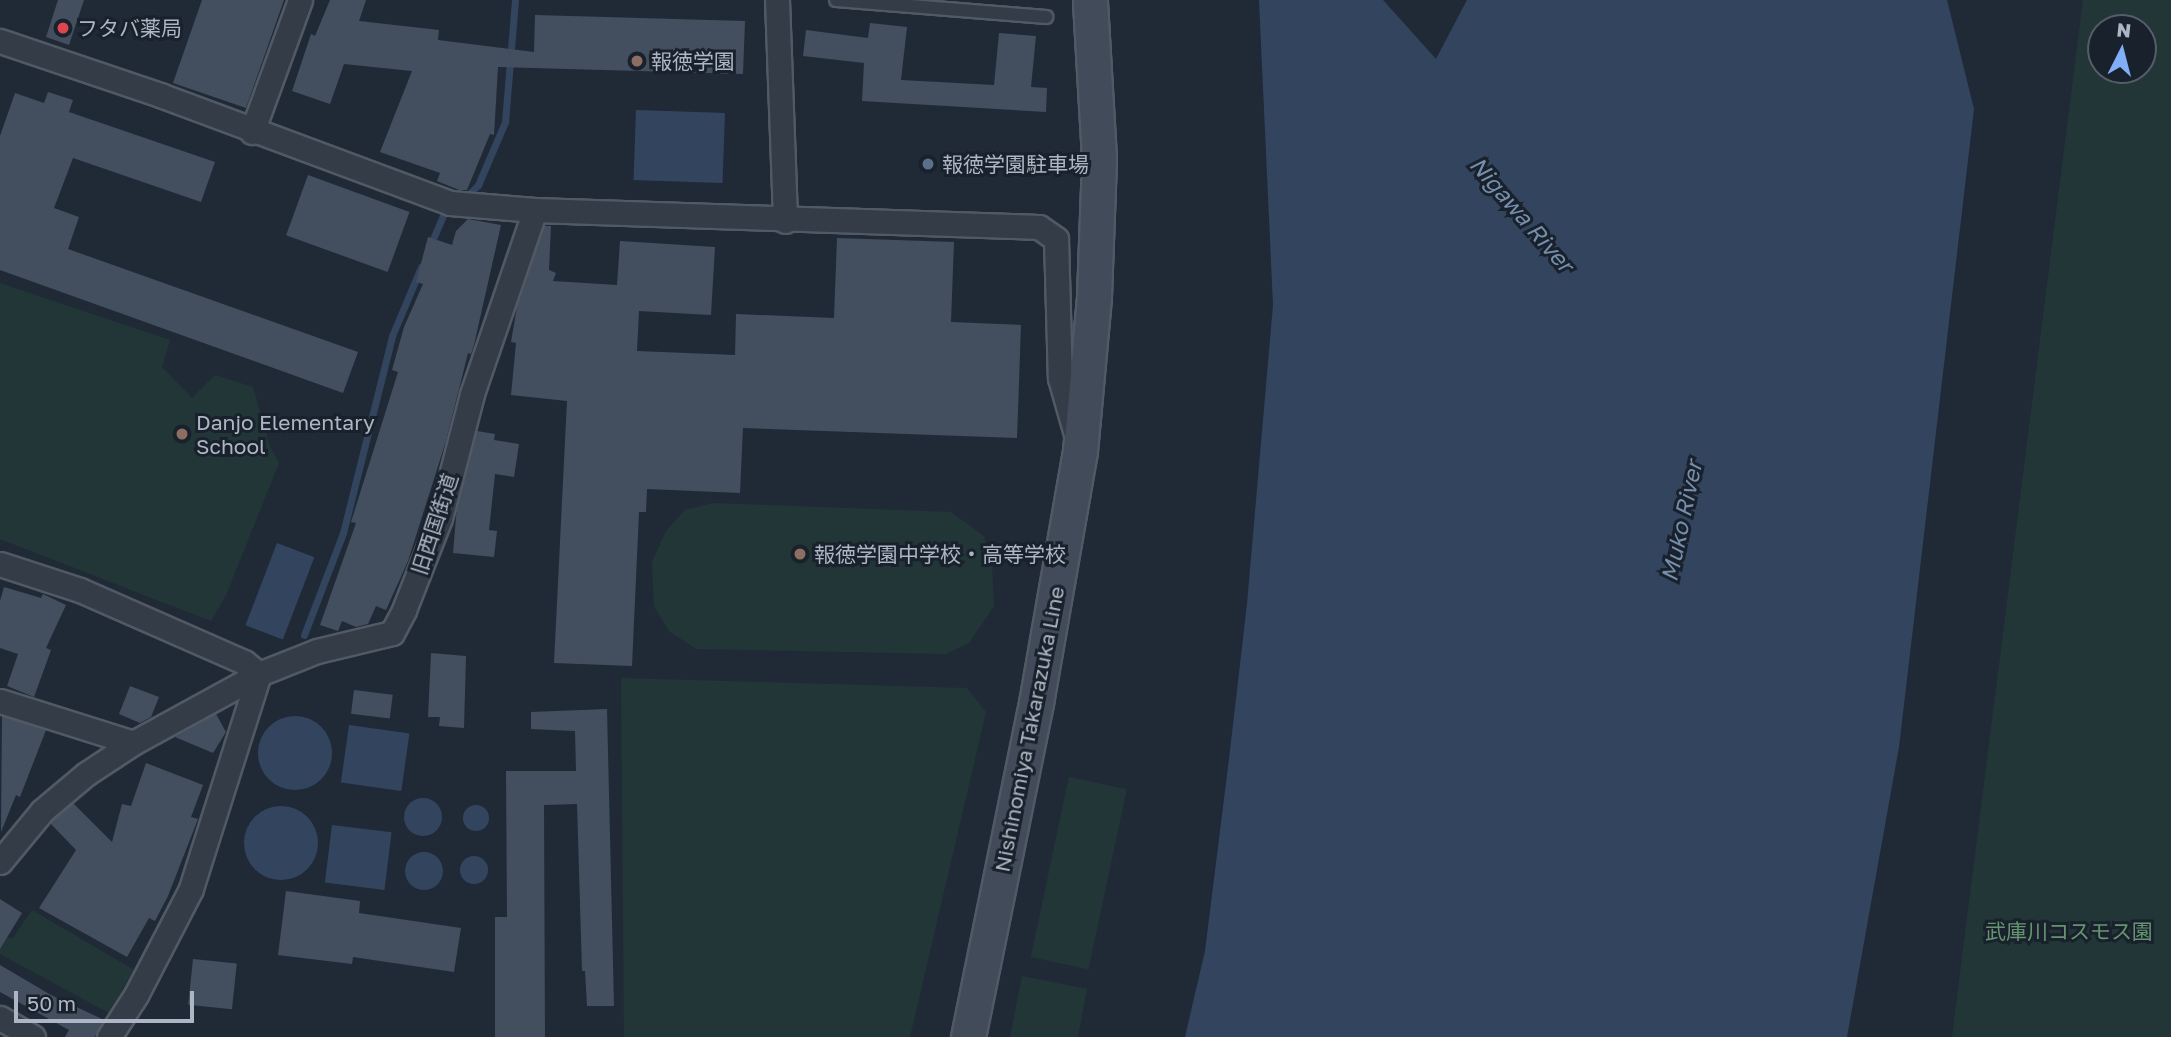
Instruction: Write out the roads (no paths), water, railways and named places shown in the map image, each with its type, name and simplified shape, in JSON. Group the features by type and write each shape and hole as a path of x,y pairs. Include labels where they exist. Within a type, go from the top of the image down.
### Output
{"main road":[{"name":"Nishinomiya Takarazuka Line","path":"968,1037 1036,703 1080,451 1094,296 1098,158 1090,0"}],"street":[{"path":"252,131 300,0"},
{"path":"777,0 785,221"},
{"path":"0,41 160,95 450,203 535,210 785,221 1039,227 1056,239 1059,378 1080,451"},
{"name":"旧西国街道","path":"0,862 43,811 86,774 133,743 259,674 317,651 392,633 404,610 440,518 472,394 535,210"},
{"path":"0,564 80,590 243,662 259,674 191,889 136,995 109,1037"},
{"path":"0,701 133,743"},
{"path":"0,1018 33,1037"}],"lane":[{"path":"836,0 1046,17"}],"water":[{"path":"1259,0 1383,0 1436,59 1467,0 1947,0 1974,109 1899,747 1847,1037 1185,1037 1205,951 1229,759 1247,604 1273,305"},
{"path":"636,110 725,113 723,183 634,180"},
{"path":"277,543 314,557 283,639 245,625"},
{"path":"288,716 302,716 316,722 326,732 332,753 326,774 316,784 302,790 288,790 274,784 264,774 258,760 258,746 264,732 274,722"},
{"path":"349,725 409,733 401,791 341,782"},
{"path":"423,798 437,803 442,817 437,831 423,836 409,831 404,817 409,803"},
{"path":"476,805 485,809 489,818 485,827 476,831 467,827 463,818 467,809"},
{"path":"274,806 288,806 302,812 312,822 318,843 316,857 302,874 288,880 274,880 260,874 250,864 244,850 244,836 250,822 260,812"},
{"path":"332,825 392,832 384,890 325,883"},
{"path":"424,852 438,857 443,871 438,885 424,890 410,885 405,871 410,857"},
{"path":"474,856 484,860 488,870 484,880 474,884 464,880 460,870 464,860"}],"waterway":[{"path":"468,195 478,185 505,122 515,0"},
{"path":"430,246 445,211"},
{"path":"304,635 343,533 392,336 421,267"}],"place":[{"name":"フタバ薬局","path":"63,28"},
{"name":"報徳学園","path":"637,61"},
{"name":"報徳学園駐車場","path":"928,164"},
{"name":"Danjo Elementary School","path":"182,434"},
{"name":"報徳学園中学校・高等学校","path":"800,554"}],"water label":[{"name":"Nigawa River","path":"1522,214"},
{"name":"Muko River","path":"1681,521"}],"park label":[{"name":"武庫川コスモス園","path":"2069,931"}]}
